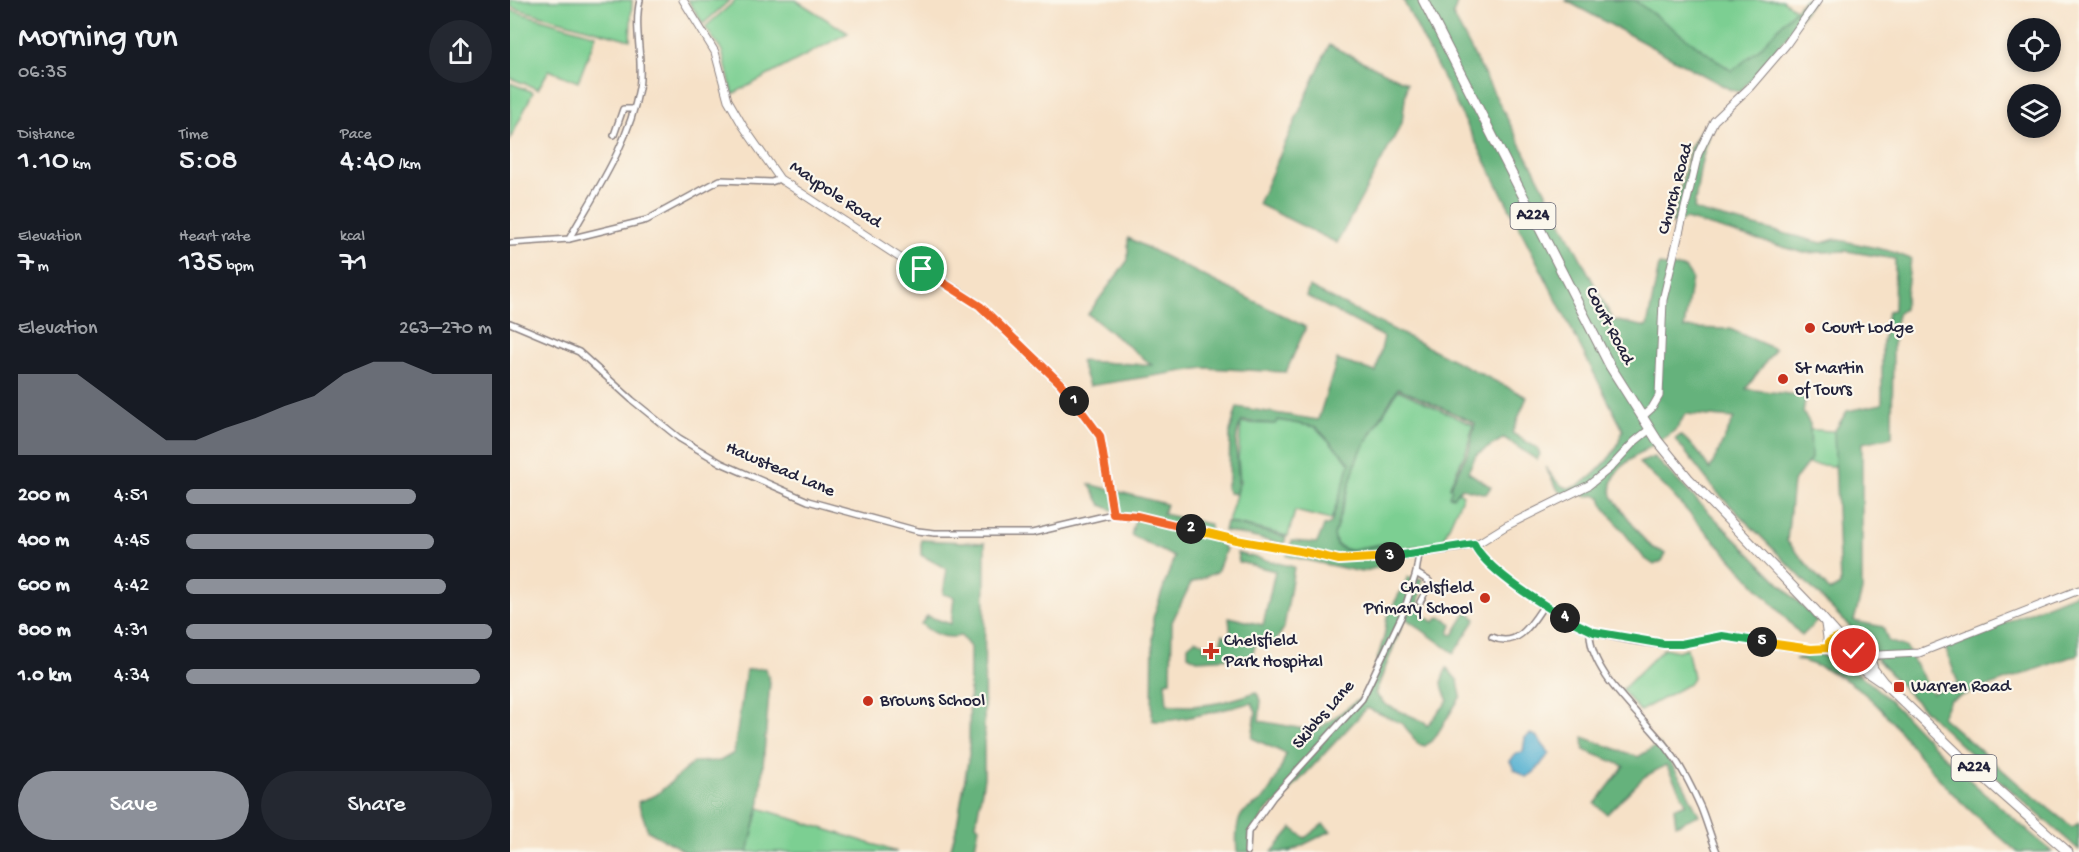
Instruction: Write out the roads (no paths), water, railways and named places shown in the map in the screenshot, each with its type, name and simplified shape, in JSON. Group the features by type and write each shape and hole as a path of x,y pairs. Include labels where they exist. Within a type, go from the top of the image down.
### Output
{"main road":[{"name":"Court Road","path":"1423,0 1610,366 1650,429 1688,478 1842,641 1850,649 1868,657"},
{"path":"1826,624 1831,648 1843,650 1842,641"},
{"name":"A224","path":"1831,648 1848,657 1873,678 1883,682"},
{"path":"1857,657 1868,657 1869,667 1859,665 1857,657"},
{"name":"A224","path":"1868,657 1873,669 1883,682 1962,758 2068,852"}],"street":[{"path":"569,239 623,142 633,110 639,88 637,24 640,0"},
{"name":"Maypole Road","path":"683,0 715,52 728,100 780,179 980,306 1060,383 1100,436 1113,514"},
{"name":"Church Road","path":"1642,417 1655,405 1660,390 1663,300 1698,154 1714,121 1750,87 1786,45 1818,0"},
{"path":"614,135 623,109 633,110"},
{"path":"510,243 569,239 647,220 720,180 771,182 780,179"},
{"name":"Hawstead Lane","path":"510,323 579,352 632,400 679,438 713,458 808,501 918,531 935,533 1032,533 1113,514"},
{"path":"1113,514 1137,516 1236,540 1339,560 1419,554 1474,544 1589,485 1650,429"},
{"path":"1474,544 1478,552 1498,571 1544,605 1590,631 1664,644 1681,644 1722,636 1795,648 1831,648"},
{"name":"Skibbs Lane","path":"1247,852 1248,832 1273,797 1362,699 1404,611 1416,573 1419,554"},
{"path":"1416,573 1429,581 1420,602"},
{"path":"1868,657 1918,653 2079,590"},
{"path":"1492,637 1504,641 1519,636 1525,632 1544,605"},
{"path":"1590,631 1591,642 1609,680 1629,706 1671,752 1701,808 1717,852"}],"water":[{"path":"1530,734 1536,736 1550,754 1533,773 1526,777 1514,769 1510,761 1517,753 1523,752 1525,738"}],"place":[{"name":"Court Lodge","path":"1810,328"},
{"name":"St Martin of Tours","path":"1783,379"},
{"name":"Chelsfield Primary School","path":"1485,598"},
{"name":"Chelsfield Park Hospital","path":"1211,651"},
{"name":"Warren Road","path":"1899,687"},
{"name":"Browns School","path":"868,701"}]}
